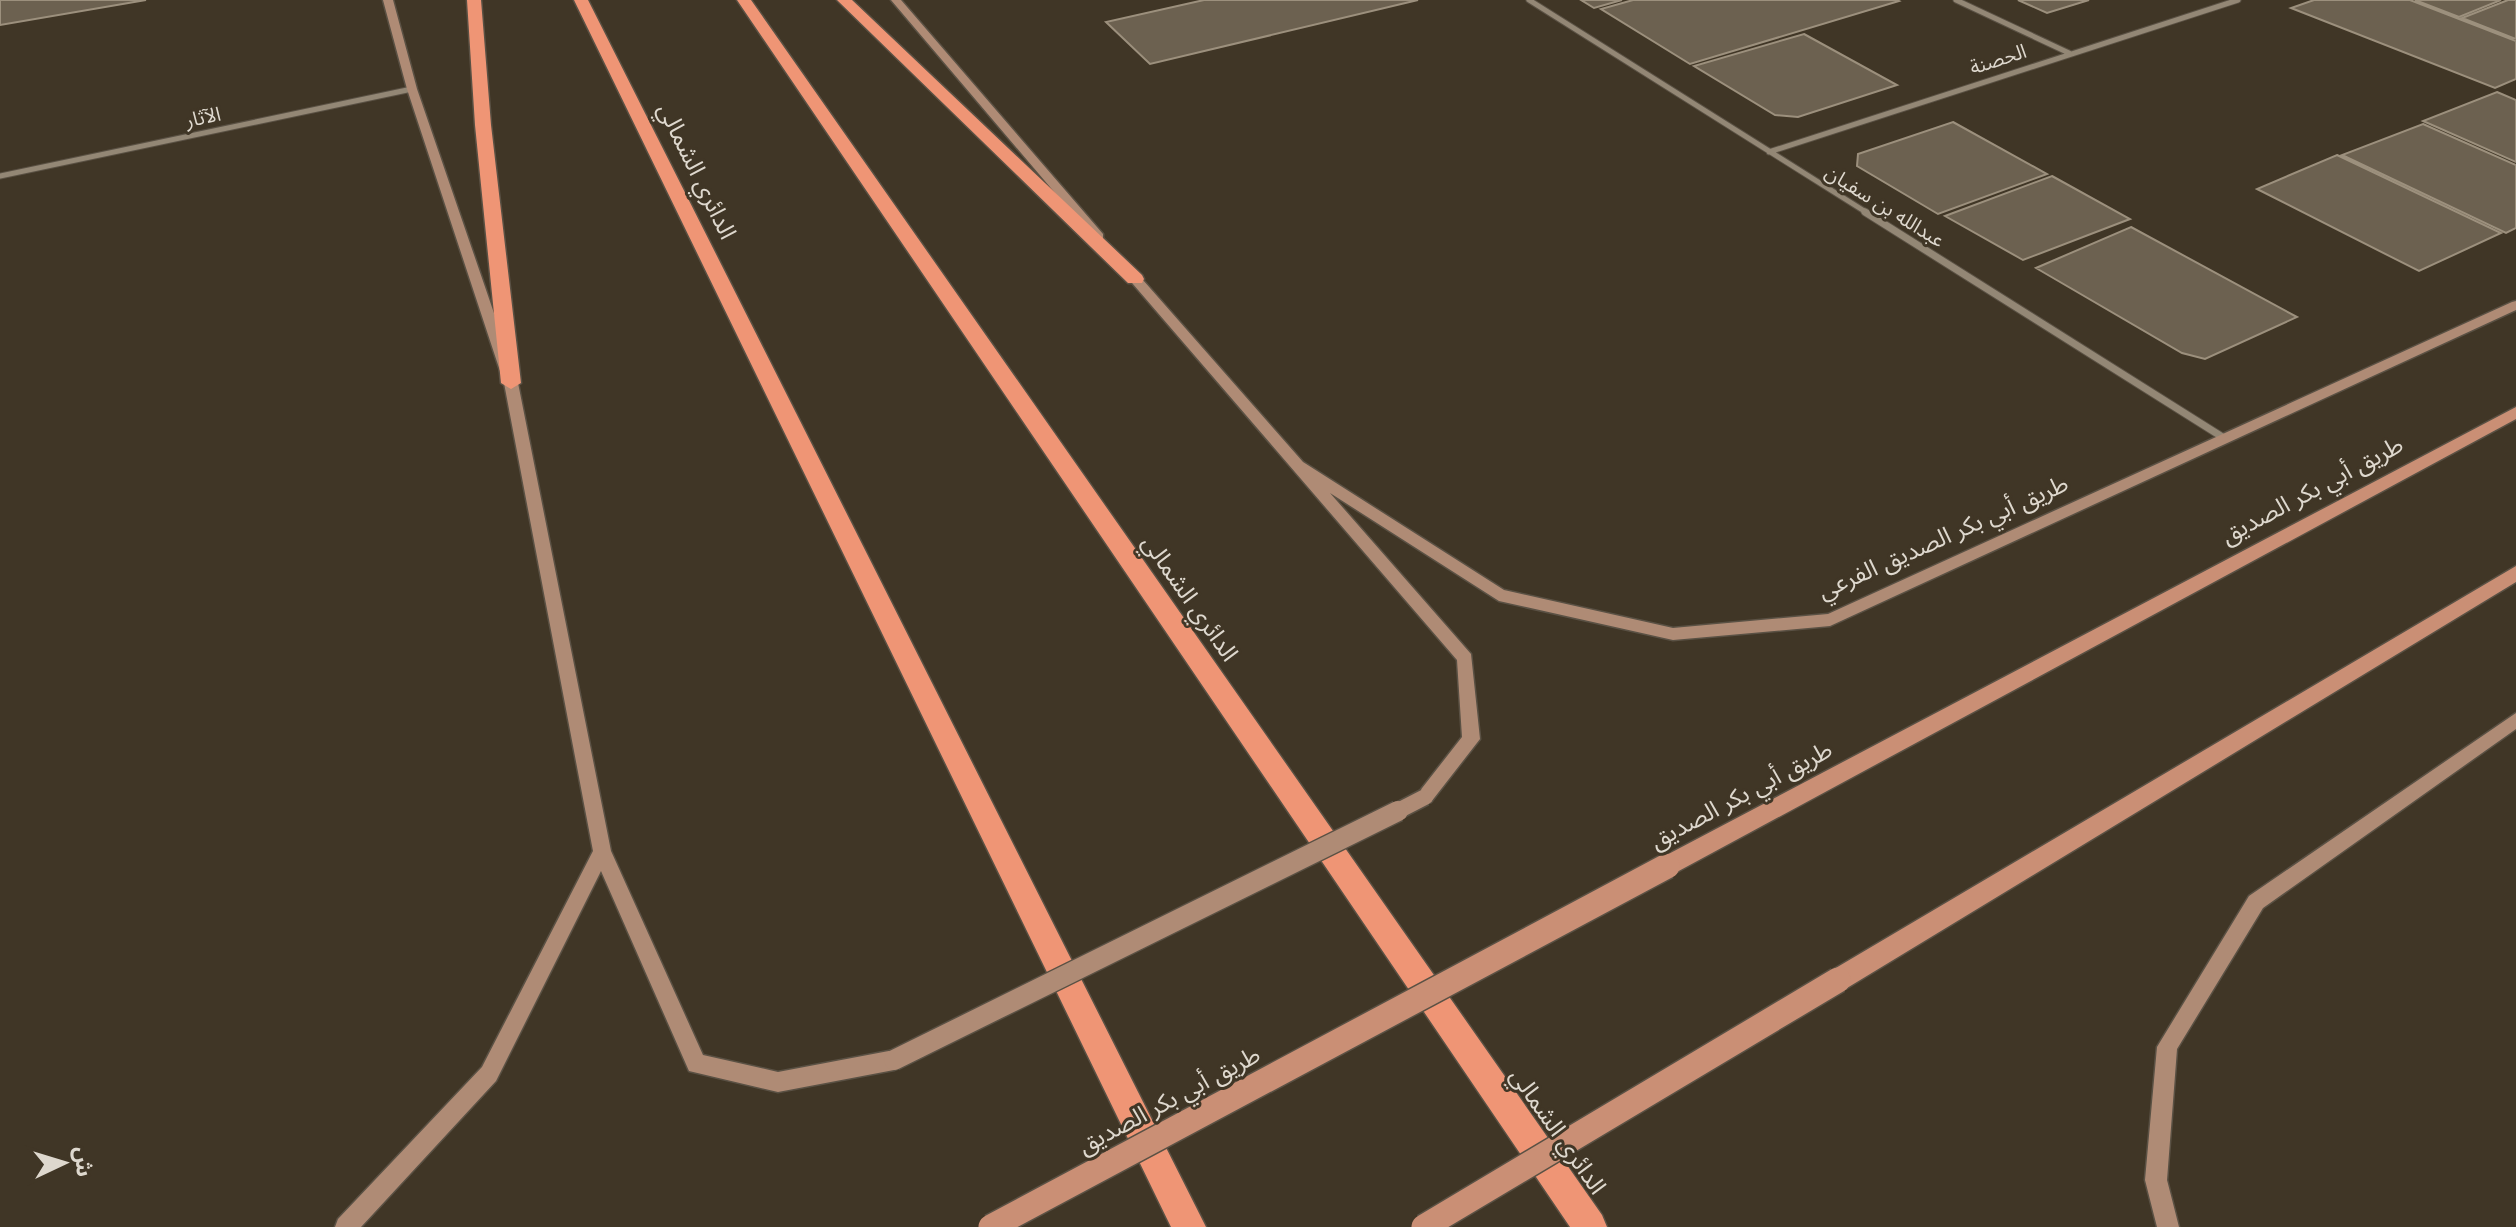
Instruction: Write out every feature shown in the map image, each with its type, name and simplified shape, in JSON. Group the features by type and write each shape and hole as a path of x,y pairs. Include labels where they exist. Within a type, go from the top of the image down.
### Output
{"highway":[{"path":"474,0 483,125 511,383"},
{"name":"الدائري الشمالي","path":"581,0 1189,1227"},
{"name":"الدائري الشمالي","path":"744,0 1590,1227"},
{"path":"844,0 1135,279"}],"main road":[{"name":"طريق أبي بكر الصديق","path":"991,1227 2516,412"},
{"path":"1424,1227 2516,573"}],"street":[{"path":"388,0 412,89 511,383 602,851 696,1064 778,1082 894,1060 1425,797 1471,739 1465,658 896,0"},
{"name":"عبدالله بن سفيان","path":"1529,0 2224,438"},
{"path":"1956,0 2069,53"},
{"name":"الحصنة","path":"1769,152 2238,0"},
{"name":"الآثار","path":"0,176 412,89"},
{"name":"طريق أبي بكر الصديق الفرعي","path":"1297,465 1499,595 1673,634 1830,620 2516,305"},
{"path":"2168,1227 2156,1180 2167,1047 2256,902 2516,720"},
{"path":"346,1227 489,1074 602,851"}],"building":[{"path":"0,0 146,0 0,25"},
{"path":"1204,0 1418,0 1150,64 1106,22"},
{"path":"1581,0 1622,0 1594,8"},
{"path":"1633,0 1899,1 1690,64 1601,9"},
{"path":"2018,0 2089,0 2047,13"},
{"path":"2314,0 2410,0 2516,41 2516,79 2495,88 2291,8"},
{"path":"2415,0 2501,0 2459,17"},
{"path":"2508,0 2516,0 2516,39 2462,18"},
{"path":"1804,34 1897,85 1798,117 1775,115 1694,66"},
{"path":"2497,92 2516,100 2516,162 2423,121"},
{"path":"1953,122 2047,174 1938,214 1857,166 1858,154"},
{"path":"2423,124 2516,165 2516,228 2506,233 2342,155"},
{"path":"2337,155 2501,233 2419,271 2257,189"},
{"path":"2052,176 2130,219 2023,260 1945,216"},
{"path":"2131,227 2297,317 2205,359 2182,353 2036,268"}]}
